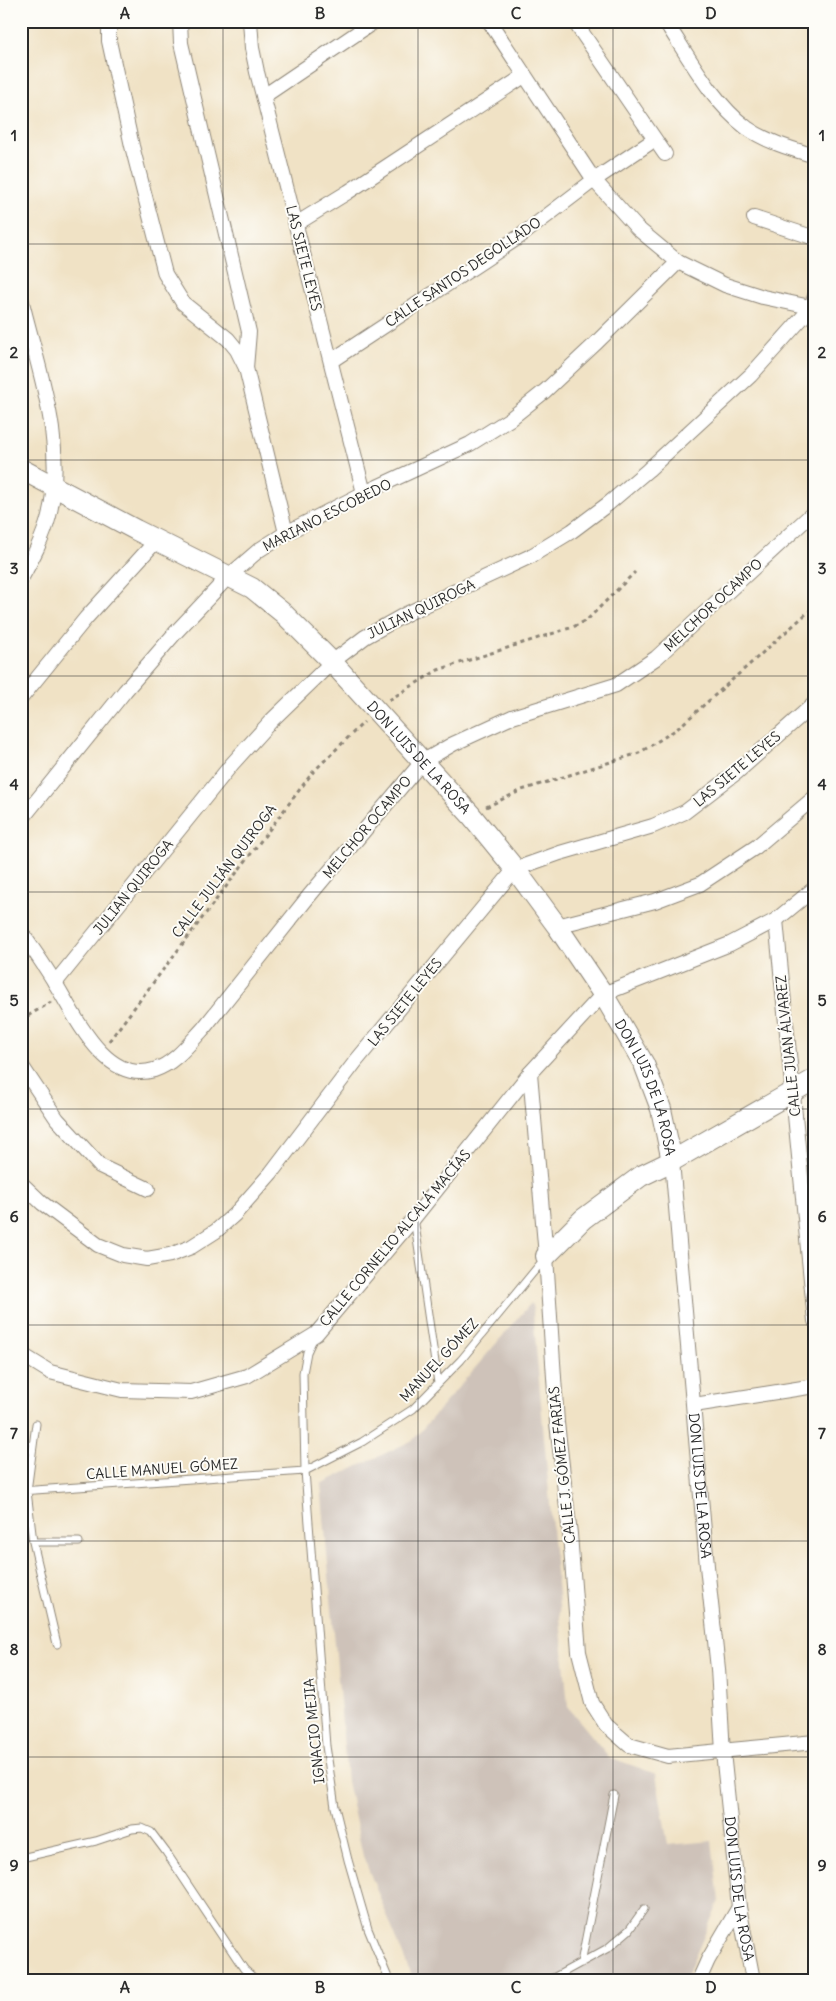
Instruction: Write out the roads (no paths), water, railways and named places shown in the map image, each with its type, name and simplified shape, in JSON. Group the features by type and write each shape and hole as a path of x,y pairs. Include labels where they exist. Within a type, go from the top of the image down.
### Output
{"street":[{"path":"109,21 110,41 132,146 165,274 184,303 228,340 246,368 286,533"},
{"path":"180,21 181,43 249,332 246,368"},
{"name":"LAS SIETE LEYES","path":"250,21 252,48 364,493"},
{"path":"264,96 374,21"},
{"path":"489,21 594,180 637,228 678,262 724,285 813,304"},
{"path":"574,21 665,154"},
{"path":"665,21 722,104 748,128 783,147 815,156"},
{"path":"296,224 524,76"},
{"name":"CALLE SANTOS DEGOLLADO","path":"330,361 519,236 594,180 654,140"},
{"path":"754,218 815,238"},
{"name":"MARIANO ESCOBEDO","path":"21,820 125,691 176,632 229,576 259,550 286,533 364,493 470,444 510,420 545,391 595,344 678,262"},
{"path":"21,298 51,419 56,454 54,486 49,516 40,541 21,579"},
{"name":"JULIAN QUIROGA","path":"58,989 232,764 272,721 332,662 373,632 444,595 531,556 586,521 648,470 751,375 813,304"},
{"name":"DON LUIS DE LA ROSA","path":"21,469 252,588 282,613 332,662 471,815 515,869 557,926 603,994 644,1064 661,1109 672,1161 723,1752 739,1907 753,1980"},
{"name":"MELCHOR OCAMPO","path":"21,932 100,1053 121,1067 133,1071 144,1072 166,1065 203,1028 309,896 422,762 453,744 512,717 616,685 656,658 815,510"},
{"path":"21,698 86,618 157,540"},
{"name":"LAS SIETE LEYES","path":"21,1183 42,1203 98,1245 123,1255 147,1259 170,1256 191,1247 216,1231 271,1173 356,1061 515,869 560,853 653,826 685,812 736,773 815,703"},
{"path":"557,926 655,901 700,884 756,847 815,797"},
{"path":"603,994 730,944 776,920 815,888"},
{"name":"CALLE JUAN ÁLVAREZ","path":"776,920 815,1321"},
{"name":"CALLE CORNELIO ALCALÁ MACÍAS","path":"21,1354 50,1372 122,1390 191,1392 247,1376 316,1334 414,1218 530,1073 603,994"},
{"path":"21,1065 57,1119 100,1166 148,1189"},
{"name":"CALLE J. GÓMEZ FARIAS","path":"530,1073 546,1256 557,1423 570,1534 578,1652 592,1703 606,1725 629,1745 668,1756 815,1742"},
{"path":"546,1256 583,1219 642,1176 672,1161 815,1079"},
{"path":"694,1406 815,1386"},
{"path":"699,1980 708,1960 739,1907"}],"lane":[{"path":"414,1218 438,1384"},
{"name":"MANUEL GÓMEZ","path":"305,1471 362,1442 413,1409 461,1360 546,1256"},
{"name":"IGNACIO MEJIA","path":"316,1334 307,1352 303,1373 305,1471 326,1746 335,1807 368,1929 388,1980"},
{"path":"36,1424 24,1491 33,1542 57,1644"},
{"name":"CALLE MANUEL GÓMEZ","path":"24,1491 305,1471"},
{"path":"33,1542 79,1542"},
{"path":"581,1962 614,1795"},
{"path":"21,1858 96,1841 132,1829 142,1828 150,1832 166,1852 244,1968 256,1980"},
{"path":"546,1980 608,1948 629,1930 644,1909"}]}
